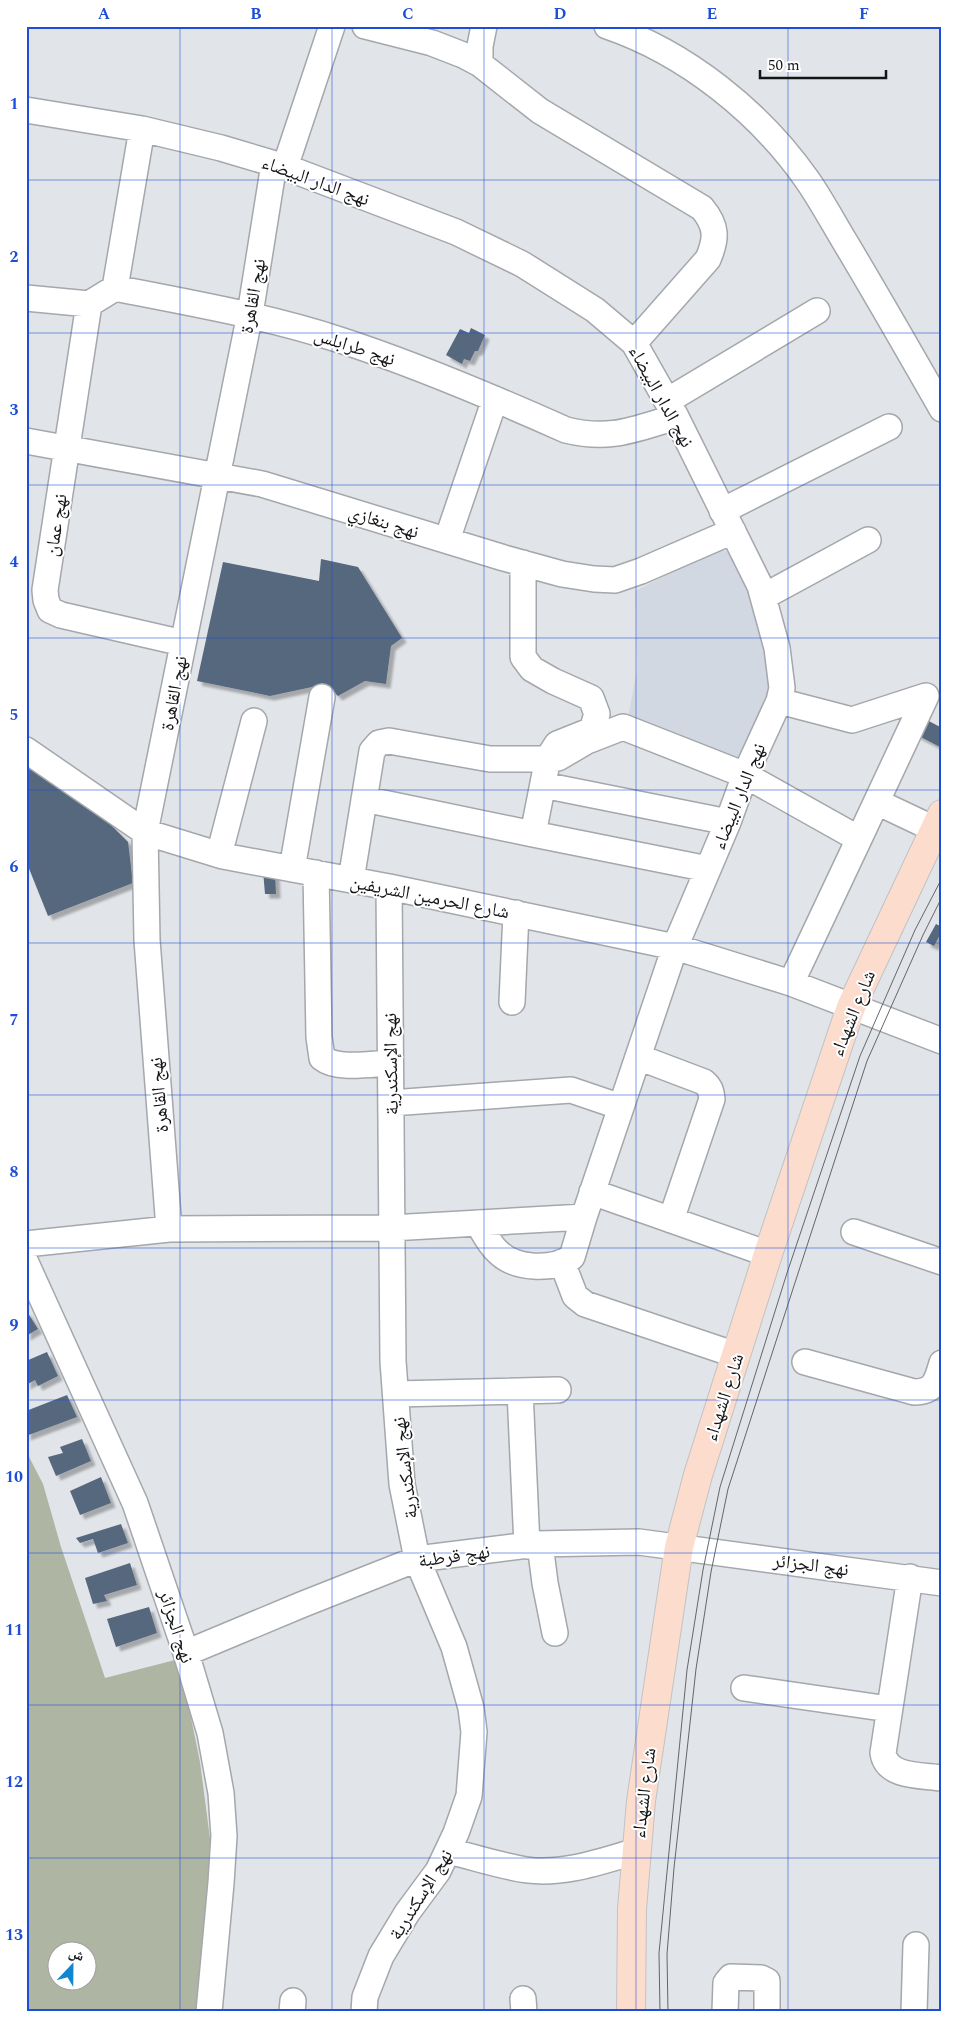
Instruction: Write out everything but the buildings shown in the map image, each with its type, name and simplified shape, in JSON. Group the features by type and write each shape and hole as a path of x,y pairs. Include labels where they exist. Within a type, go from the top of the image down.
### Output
{"main road":[{"name":"شارع الشهداء","path":"631,2012 632,1909 641,1801 679,1547 698,1475 768,1254 851,1007 938,822"}],"street":[{"name":"نهج القاهرة","path":"169,1230 147,940 145,832 280,165 332,26"},
{"path":"364,26 432,43 480,64 540,111 702,208 711,219 714,233 713,246 708,259 634,343"},
{"path":"412,38 446,26"},
{"path":"480,64 480,46 484,26"},
{"path":"607,26 662,50 696,70 759,124 784,151 808,180 942,409"},
{"name":"نهج الدار البيضاء","path":"26,110 142,129 221,148 280,165 456,232 522,264 595,310 634,343 672,409 760,586 777,648 782,688 779,701 745,775 728,822 675,947 592,1192 574,1252 572,1257 562,1262"},
{"path":"26,298 89,304 115,288 142,129"},
{"name":"نهج طرابلس","path":"115,288 250,314 339,339 427,370 566,430 595,436 611,435 672,409 817,311"},
{"name":"نهج عمان","path":"89,304 67,447 36,578 50,610 61,615 183,643"},
{"path":"447,540 495,398"},
{"name":"نهج بنغازي","path":"26,441 67,447 283,490 562,574 615,580 641,572 889,427"},
{"path":"763,597 868,540"},
{"path":"523,563 523,657 532,669 552,681 591,698 597,714 592,730 557,744 548,758 533,834"},
{"path":"779,701 852,720 926,696 860,840 791,983"},
{"path":"322,697 304,871 322,1058 336,1065 390,1063"},
{"path":"220,855 254,722"},
{"path":"351,880 372,752 379,743 389,741 490,759 558,758 587,741 623,727 745,775 860,840"},
{"name":"شارع الحرمين الشريفين","path":"26,750 145,832 220,855 389,887 675,947 791,983 942,1041"},
{"path":"543,785 728,822"},
{"path":"364,799 708,869"},
{"path":"877,802 938,822"},
{"name":"نهج الإسكندرية","path":"364,2012 365,1997 381,1956 407,1913 438,1871 448,1851 469,1796 474,1732 471,1708 454,1647 417,1559 402,1484 393,1361 389,887"},
{"path":"512,1002 516,913"},
{"path":"638,1057 704,1082 710,1087 712,1099 670,1220"},
{"path":"391,1103 571,1090 621,1107"},
{"path":"592,1192 768,1254"},
{"path":"26,1244 169,1230 391,1228 584,1217"},
{"path":"478,1223 498,1252 506,1258 519,1263 539,1266 562,1262 578,1300 736,1356"},
{"path":"854,1232 942,1262"},
{"name":"نهج الجزائر","path":"26,1264 135,1503 186,1654 210,1733 222,1802 224,1836 209,2012"},
{"path":"805,1362 914,1392 924,1392 932,1387 942,1363"},
{"path":"396,1394 558,1390"},
{"path":"520,1391 533,1545 545,1582 555,1633"},
{"name":"نهج قرطبة","path":"186,1654 301,1605 417,1559 533,1545 638,1542 679,1547"},
{"name":"نهج الجزائر","path":"679,1547 910,1577 942,1583"},
{"path":"910,1577 883,1744 884,1759 887,1765 900,1772 942,1778"},
{"path":"744,1688 889,1709"},
{"path":"448,1851 527,1870 573,1868 637,1851"},
{"path":"914,2012 916,1945"},
{"path":"725,2012 726,1983 731,1977 761,1978 767,1981 767,2012"}],"shaded area":[{"path":"719,549 738,555 776,662 749,766 628,718 637,670 635,591"}],"green space":[{"path":"26,1451 43,1484 61,1547 105,1678 179,1659 200,1762 212,1854 201,2012 26,2012"}],"tram line":[{"path":"660,2012 659,1953 687,1670 703,1570 720,1487 787,1273 860,1056 915,930 942,878"},
{"path":"668,2012 667,1954 674,1868 696,1669 711,1572 728,1489 867,1061 942,897"}]}
